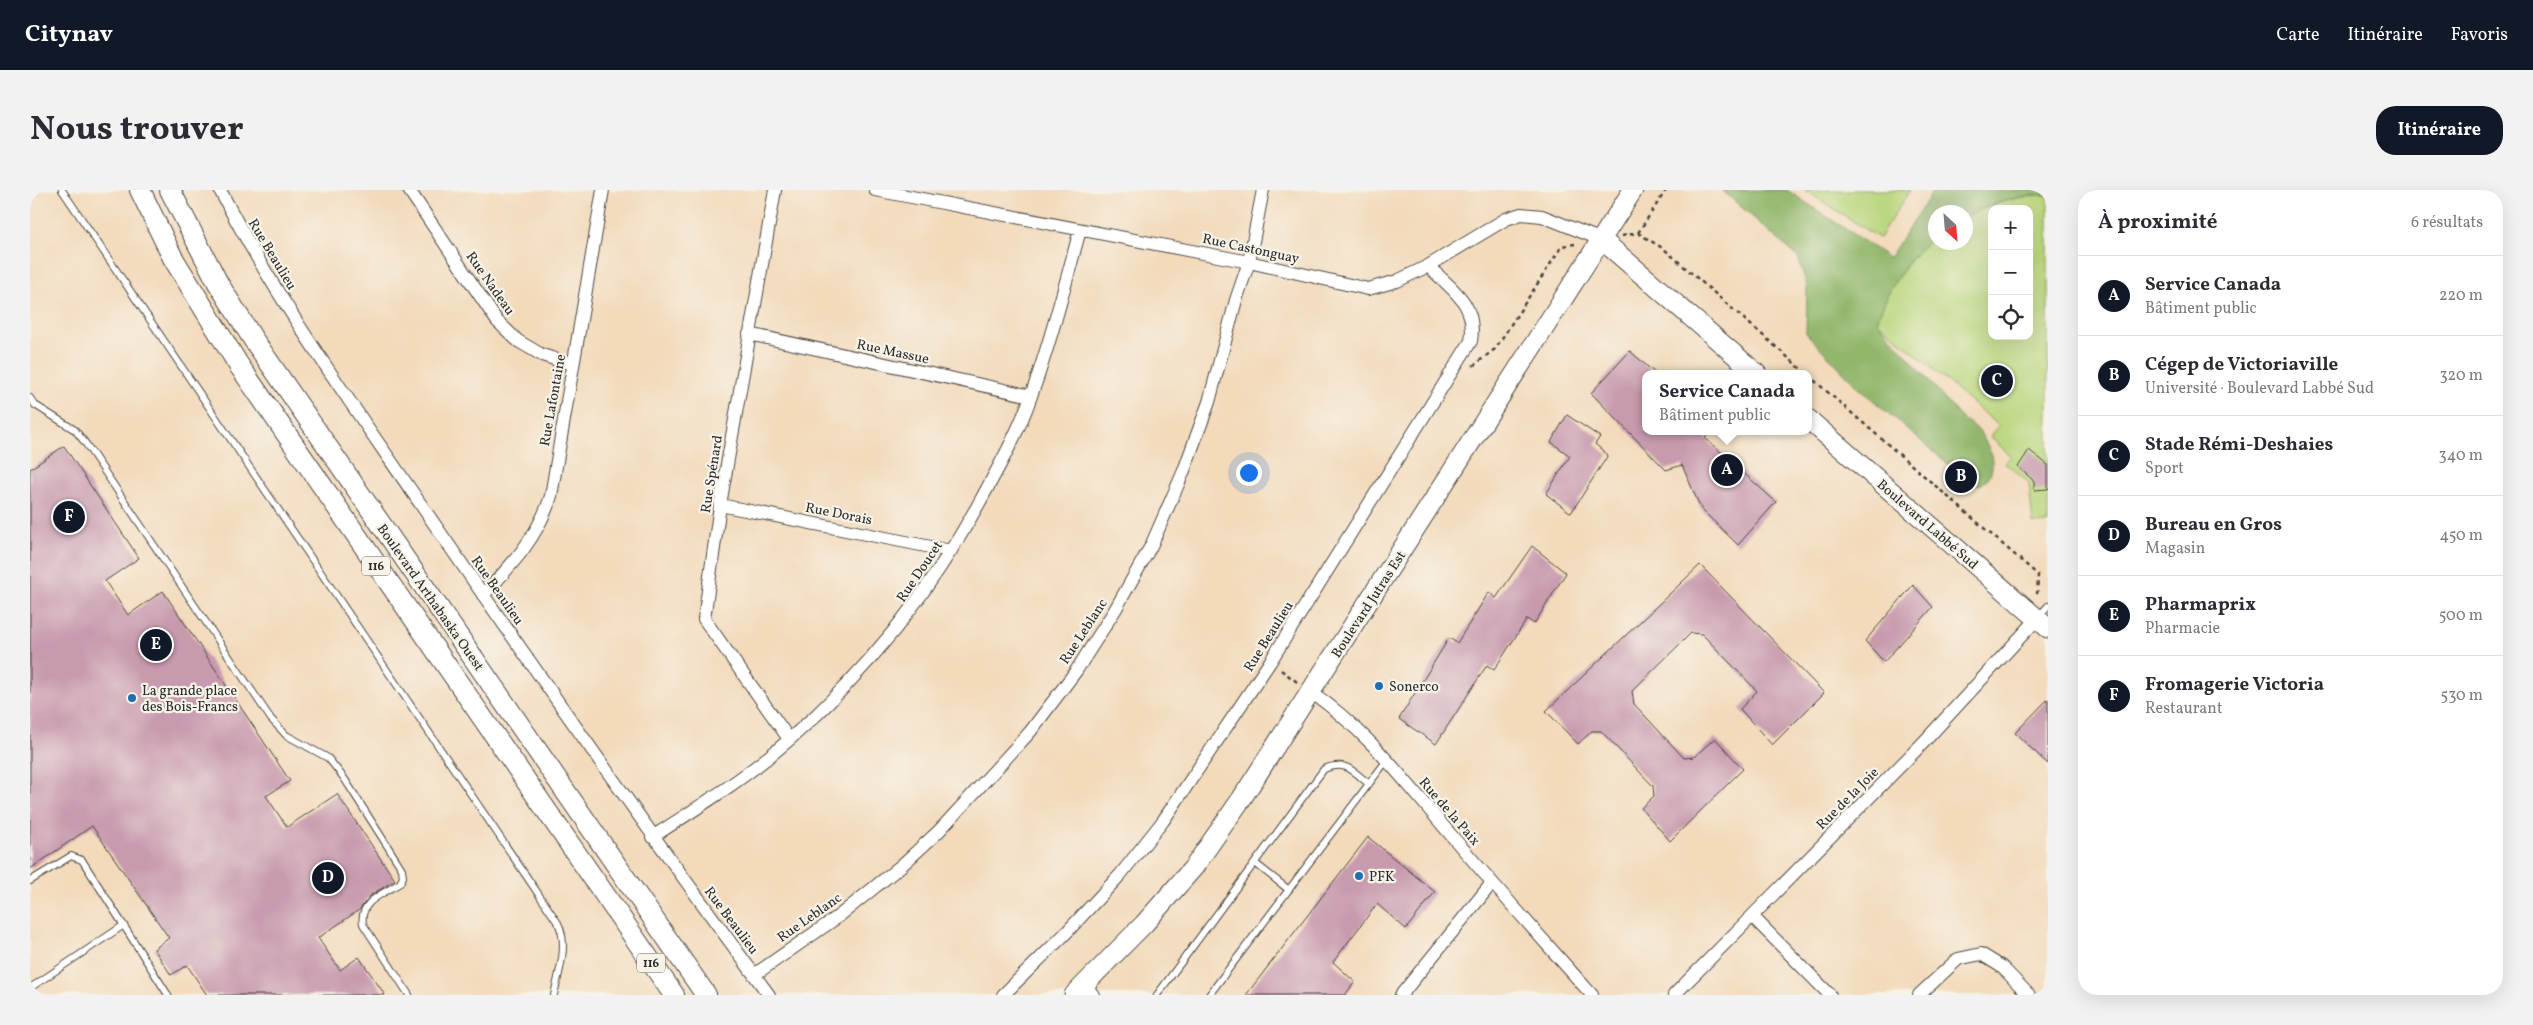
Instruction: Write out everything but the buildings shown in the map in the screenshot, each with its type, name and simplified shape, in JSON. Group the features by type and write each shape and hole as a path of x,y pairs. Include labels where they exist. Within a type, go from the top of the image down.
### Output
{"main road":[{"name":"Boulevard Arthabaska Ouest","path":"140,190 174,258 238,364 674,995"},
{"name":"Boulevard Arthabaska Ouest","path":"170,190 218,283 253,339 706,995"},
{"name":"Boulevard Jutras Est","path":"1084,991 1194,866 1242,798 1633,190"},
{"path":"1602,240 1752,370"},
{"name":"Boulevard Labbé Sud","path":"1812,422 2044,618"}],"street":[{"name":"Rue Beaulieu","path":"220,190 240,230 318,355 652,837 769,995"},
{"name":"Rue Nadeau","path":"410,190 498,321 518,341 542,355 564,362 573,362"},
{"name":"Rue Lafontaine","path":"483,595 518,558 544,517 551,496 603,190"},
{"name":"Rue Spénard","path":"775,190 720,505 704,618 789,739"},
{"name":"Rue Castonguay","path":"875,190 1250,262 1368,289 1396,281 1428,266 1506,219 1521,214 1542,216 1602,240"},
{"name":"Rue Leblanc","path":"754,975 839,916 902,866 938,832 1030,732 1076,671 1151,546 1183,474 1209,402 1236,300 1250,262 1263,190"},
{"name":"Rue Doucet","path":"652,837 718,794 789,739 856,675 913,608 951,550 1011,444 1031,396 1058,310 1080,230"},
{"name":"Rue Beaulieu","path":"1004,995 1096,901 1163,821 1270,662 1471,341 1472,320 1470,311 1460,297 1428,266"},
{"name":"Rue Massue","path":"749,334 1031,396"},
{"name":"Rue Dorais","path":"720,505 951,550"},
{"name":"Rue de la Joie","path":"1674,995 2044,618"},
{"name":"Rue de la Paix","path":"1311,692 1336,708 1364,734 1492,883 1592,995"},
{"path":"1401,995 1492,883"},
{"path":"1752,916 1830,995"},
{"path":"1919,995 1958,959 1981,954 2002,967 2029,995"}],"lane":[{"path":"62,190 558,923 563,934 564,947 554,995"},
{"path":"30,398 35,405 75,430 86,444 271,719 286,735 328,758 344,778 402,870 403,878 400,883 365,906 361,913 363,924 409,995"},
{"path":"1209,995 1387,760"},
{"path":"1157,995 1324,769 1336,764 1347,766 1369,784"},
{"path":"30,881 71,856 82,860 168,995"},
{"path":"1255,863 1289,890"},
{"path":"30,988 124,925"}],"path":[{"path":"1638,233 1666,190"},
{"path":"1451,372 1473,366 1495,349 1562,246 1638,233 1664,249 1802,370"},
{"path":"1812,378 2038,575 2044,618"},
{"path":"1270,662 1311,692"}],"green space":[{"path":"1722,190 1787,190 1889,258 1934,190 2048,190 2048,195 2026,196 2005,200 1988,205 1988,207 1973,214 1973,205 1928,205 1928,242 1916,253 1900,274 1887,297 1877,321 1961,418 1976,428 1983,437 1990,452 1992,467 1986,480 1980,485 1969,482 1860,389 1806,333 1807,286 1798,257"},
{"path":"1805,190 1910,190 1879,238"},
{"path":"2048,195 2048,523 2033,524 2029,483 2005,463 2011,456 1990,437 1999,426 1877,321 1893,285 1916,253 1928,242 1928,250 1973,250 1973,213 1988,207 1988,340 2033,340 2033,205 1993,205 2011,200"}],"place":[{"name":"Stade Rémi-Deshaies","path":"1997,381"},
{"name":"Service Canada","path":"1727,470"},
{"name":"Cégep de Victoriaville","path":"1961,477"},
{"name":"Fromagerie Victoria","path":"69,517"},
{"name":"Pharmaprix","path":"156,645"},
{"name":"Sonerco","path":"1379,686"},
{"name":"La grande place des Bois-Francs","path":"132,698"},
{"name":"PFK","path":"1359,876"},
{"name":"Bureau en Gros","path":"328,878"}]}
